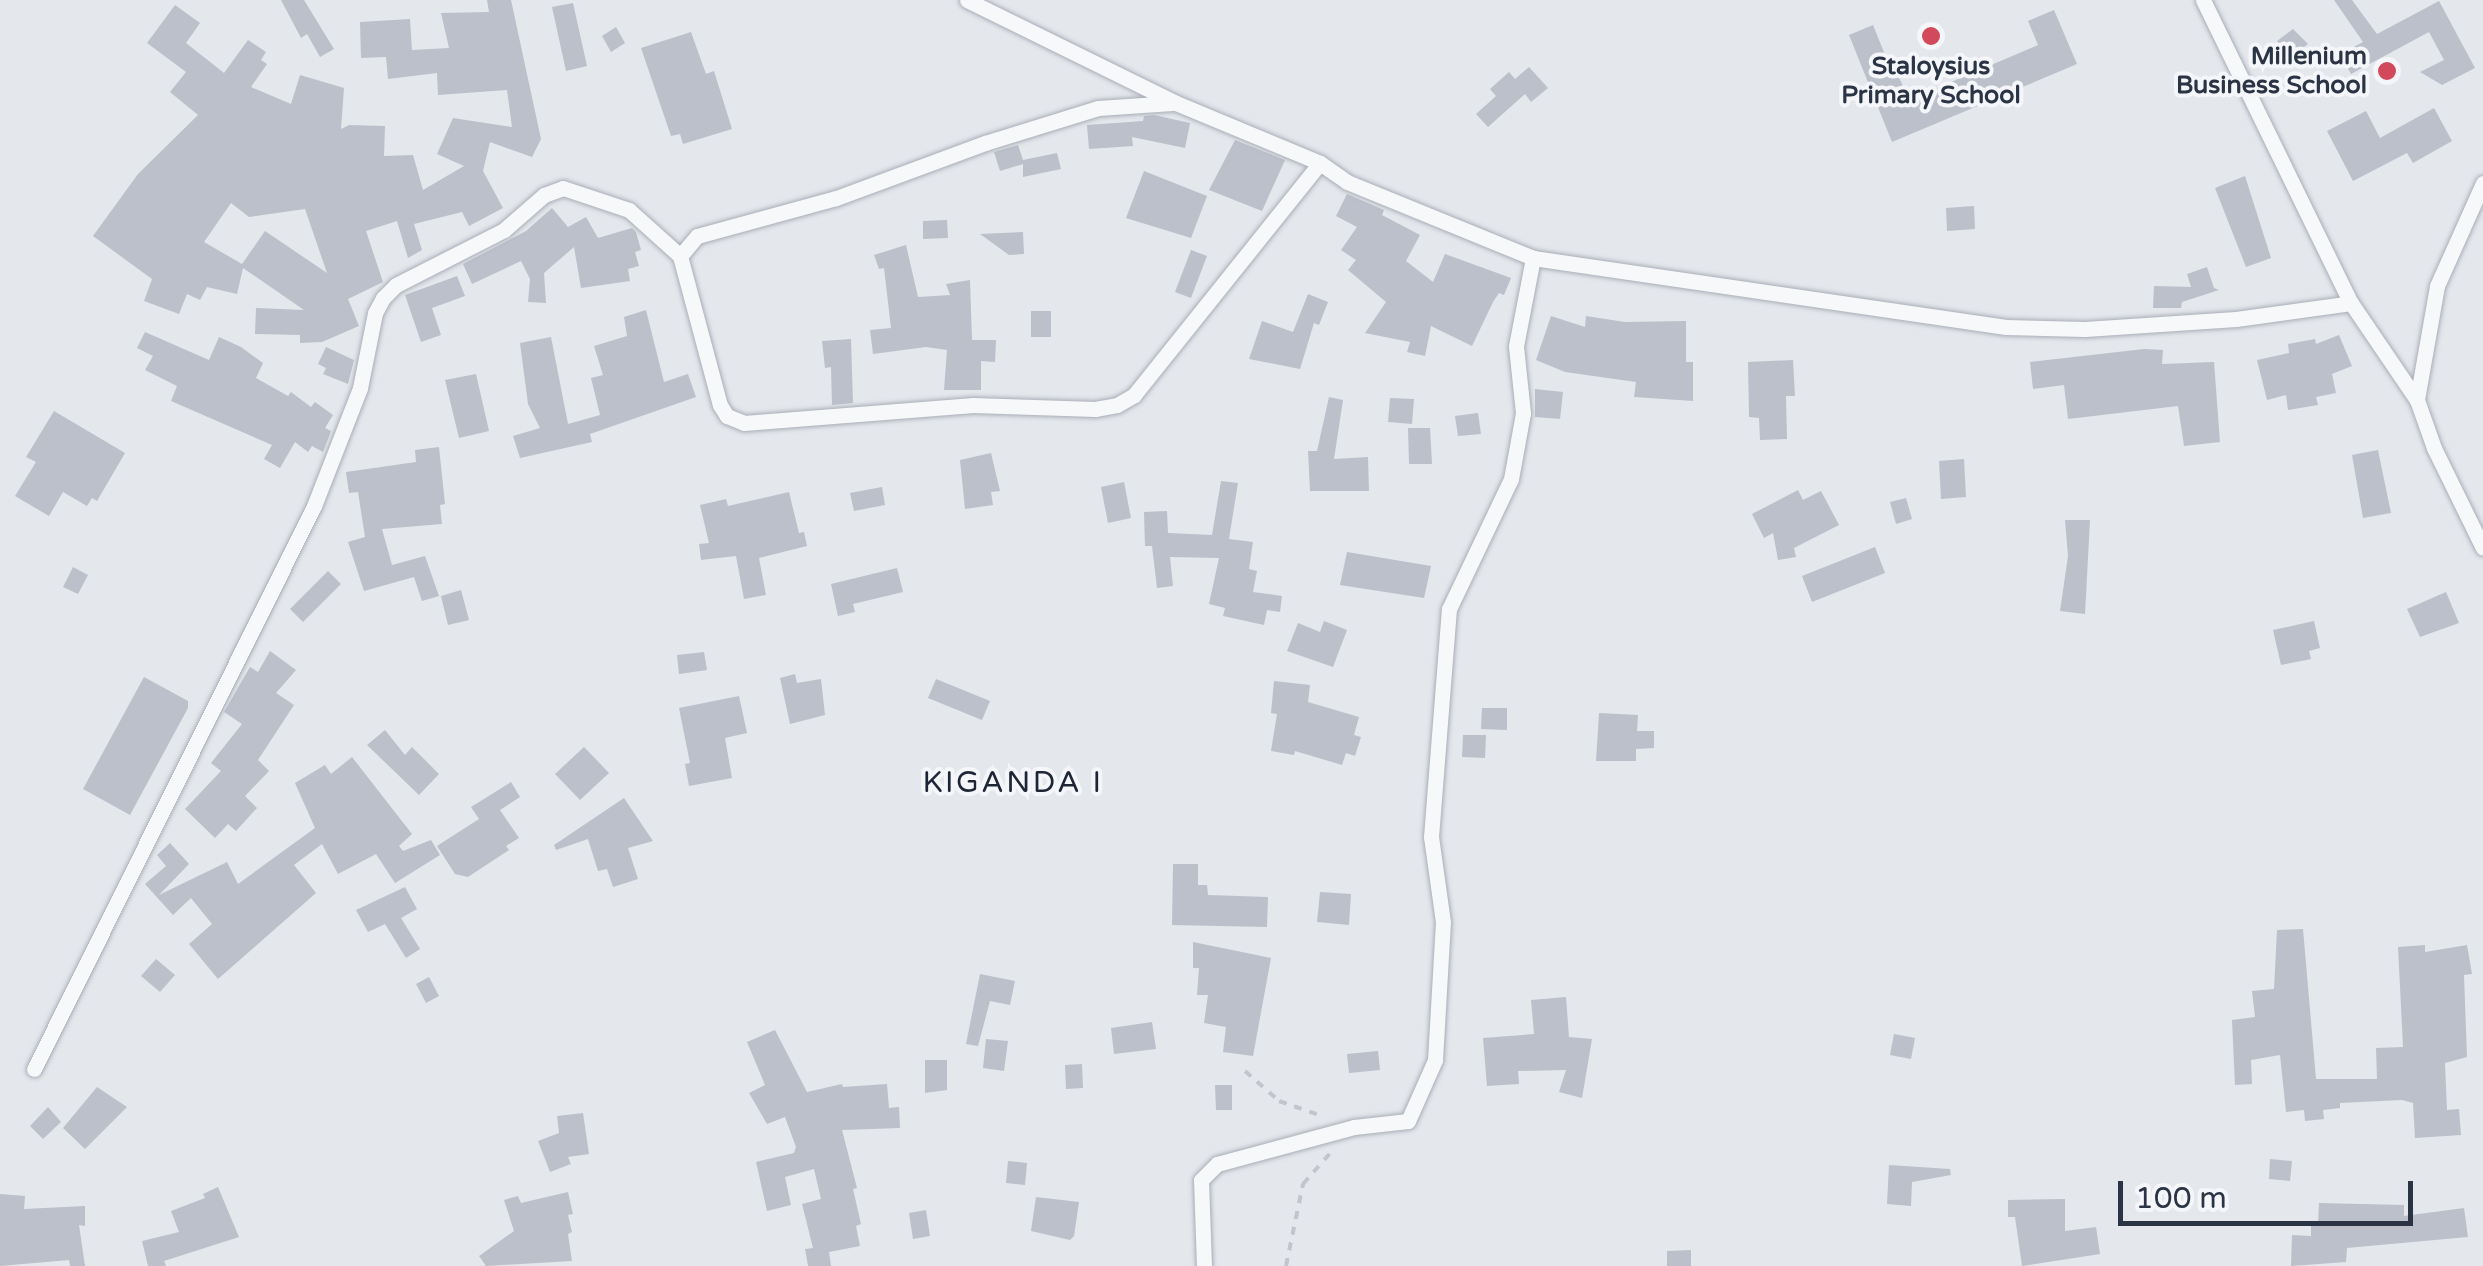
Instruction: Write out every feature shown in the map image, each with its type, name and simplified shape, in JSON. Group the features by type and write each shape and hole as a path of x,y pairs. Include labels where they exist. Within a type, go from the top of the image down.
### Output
{"street":[{"path":"967,0 1176,102 1320,163 1347,182 1533,258 2006,327 2085,329 2236,319 2351,303"},
{"path":"2203,0 2351,303 2417,400 2434,448 2483,548"},
{"path":"680,256 696,236 836,198 1079,113 1176,102"},
{"path":"34,1069 314,506 360,388 375,312 396,285 504,230 544,195 563,188 629,210 680,256 720,405 727,416 744,422 974,405 1095,408 1118,404 1134,394 1320,163"},
{"path":"2417,400 2437,286 2483,183"},
{"path":"1204,1266 1201,1180 1217,1164 1354,1127 1408,1121 1435,1060 1443,922 1431,837 1449,609 1511,479 1523,413 1516,346 1533,258"}],"building":[{"path":"281,0 304,0 334,49 320,57 307,34 301,38"},
{"path":"487,0 511,0 541,139 532,157 490,142 483,171 503,208 469,226 462,212 414,224 422,250 408,258 397,221 366,231 383,282 348,299 359,326 322,342 300,343 300,335 255,334 256,308 304,310 243,268 237,294 207,287 200,300 187,294 179,314 144,301 152,279 93,236 138,174 198,115 170,92 186,72 147,43 175,5 200,23 186,43 224,73 248,40 266,52 261,60 267,64 251,87 291,104 300,75 344,88 341,129 349,125 385,126 384,156 413,155 423,190 464,166 437,154 453,118 512,127 507,90 438,95 437,73 388,79 386,57 361,58 360,22 410,19 412,50 449,48 441,13 489,12","holes":["231,203 249,217 305,209 327,273 265,231 242,264 204,242"]},
{"path":"2334,0 2352,0 2377,34 2439,1 2475,68 2442,85 2420,72 2444,60 2429,32 2351,74 2340,54 2363,42"},
{"path":"573,3 587,66 566,71 552,7"},
{"path":"2054,10 2077,64 1892,142 1849,35 1873,25 1894,77 1898,75 1909,100 2038,45 2028,21"},
{"path":"616,27 625,43 611,52 602,36"},
{"path":"2293,29 2308,44 2289,58 2277,41"},
{"path":"691,32 706,74 714,71 732,129 683,144 680,134 671,136 641,48"},
{"path":"1529,67 1548,88 1531,102 1525,94 1488,127 1476,114 1496,96 1490,89 1509,72 1515,79"},
{"path":"2434,108 2452,141 2413,163 2407,153 2353,181 2327,131 2366,111 2380,138"},
{"path":"1144,116 1190,123 1185,148 1132,137 1133,146 1089,149 1087,125 1143,121"},
{"path":"1235,140 1285,160 1262,211 1209,190"},
{"path":"1018,145 1023,160 1057,153 1061,169 1023,177 1023,164 1000,171 994,152"},
{"path":"1144,171 1207,196 1191,238 1126,218"},
{"path":"2245,176 2271,258 2246,267 2215,188"},
{"path":"1347,194 1384,210 1382,215 1420,235 1406,261 1433,282 1445,254 1511,278 1504,295 1499,293 1493,302 1472,346 1431,326 1425,356 1407,352 1410,342 1365,333 1386,302 1348,270 1356,260 1341,250 1357,227 1336,216"},
{"path":"1974,206 1975,229 1947,231 1946,208"},
{"path":"552,208 568,227 586,217 598,238 632,228 641,250 635,252 639,266 628,269 630,281 581,288 574,247 544,273 546,303 528,302 530,279 521,261 472,284 463,264 526,231"},
{"path":"947,220 948,238 923,239 923,221"},
{"path":"1023,232 1024,254 1009,255 980,234"},
{"path":"906,245 918,297 950,295 946,284 970,280 972,340 996,340 995,362 981,361 981,390 944,390 947,350 926,347 873,354 870,330 891,328 884,268 879,269 874,255"},
{"path":"1191,250 1207,256 1191,298 1175,292"},
{"path":"2207,267 2214,288 2219,290 2182,302 2181,308 2153,308 2154,286 2191,287 2187,274"},
{"path":"457,276 465,296 432,308 441,335 421,342 405,295"},
{"path":"1308,294 1328,302 1319,325 1314,323 1300,369 1249,359 1262,321 1293,332"},
{"path":"646,310 664,382 688,374 696,397 590,434 592,442 520,458 513,436 540,428 528,404 520,343 551,337 568,424 600,415 591,378 603,375 594,346 627,336 624,317"},
{"path":"1031,311 1051,311 1051,337 1031,337"},
{"path":"1551,316 1585,327 1586,316 1625,322 1686,321 1686,362 1693,362 1693,401 1634,397 1636,382 1565,372 1536,360"},
{"path":"145,332 209,360 219,337 241,347 263,363 256,378 288,396 291,392 311,407 315,402 333,415 325,428 331,431 323,452 312,446 308,452 295,442 280,468 264,459 272,445 171,401 177,386 145,370 153,356 137,348"},
{"path":"2339,335 2352,366 2332,374 2336,393 2316,397 2318,405 2288,410 2286,395 2267,400 2257,360 2289,353 2288,344 2315,339 2316,344"},
{"path":"851,339 853,403 832,405 831,367 825,368 822,341"},
{"path":"326,347 354,360 348,384 323,374 326,368 318,364"},
{"path":"2163,350 2162,364 2214,362 2220,442 2184,446 2178,406 2068,419 2064,385 2033,389 2030,362"},
{"path":"1793,360 1795,396 1786,396 1787,439 1760,440 1759,418 1749,417 1748,362"},
{"path":"476,374 489,431 459,438 445,380"},
{"path":"1535,389 1563,392 1560,419 1535,417"},
{"path":"1329,397 1343,400 1334,459 1368,457 1369,491 1310,491 1308,451 1317,451"},
{"path":"1390,398 1414,399 1412,424 1388,422"},
{"path":"54,411 125,453 97,501 92,498 87,506 63,492 49,516 15,496 36,462 26,457"},
{"path":"1478,413 1481,434 1458,436 1455,416"},
{"path":"1408,428 1430,428 1432,464 1409,464"},
{"path":"439,447 445,504 440,505 442,524 382,529 392,565 425,556 439,596 422,601 414,577 364,591 348,542 365,537 358,492 349,493 346,472 416,462 415,450"},
{"path":"2378,450 2391,513 2363,518 2352,455"},
{"path":"991,453 1000,491 991,492 993,505 965,509 960,460"},
{"path":"1964,459 1966,497 1941,499 1939,461"},
{"path":"1221,481 1238,483 1229,539 1253,542 1249,569 1257,571 1253,592 1282,596 1280,612 1267,610 1264,625 1223,616 1225,608 1209,604 1219,558 1170,557 1173,586 1157,588 1152,546 1145,546 1144,512 1167,511 1168,533 1212,535"},
{"path":"1124,482 1131,518 1108,523 1101,487"},
{"path":"882,487 885,505 854,511 850,493"},
{"path":"1798,490 1803,500 1821,491 1839,525 1794,548 1796,557 1778,560 1773,533 1764,538 1752,514"},
{"path":"789,492 799,533 804,532 807,546 759,558 766,595 744,599 736,556 701,560 699,544 709,543 700,505 726,499 728,506"},
{"path":"1906,498 1912,519 1896,524 1890,502"},
{"path":"2065,520 2090,520 2085,614 2060,611 2068,556"},
{"path":"1875,547 1885,573 1812,602 1802,576"},
{"path":"1347,552 1431,566 1424,598 1340,585"},
{"path":"73,567 88,575 78,594 63,587"},
{"path":"897,568 903,592 853,604 855,612 838,616 831,584"},
{"path":"328,571 341,584 303,622 290,609"},
{"path":"461,590 469,620 448,625 441,596"},
{"path":"2446,592 2459,623 2420,637 2407,609"},
{"path":"1324,621 1347,630 1333,667 1287,651 1298,623 1320,632"},
{"path":"2314,621 2320,648 2309,651 2311,659 2281,665 2273,630"},
{"path":"270,651 296,670 276,693 294,705 258,760 269,771 245,796 257,808 236,831 228,824 215,838 185,809 221,771 211,763 242,724 224,712 250,667 258,672"},
{"path":"704,652 707,670 679,674 677,655"},
{"path":"795,674 797,683 821,679 825,715 790,724 780,678"},
{"path":"144,677 188,701 188,708 130,815 83,789"},
{"path":"936,679 990,701 982,720 928,698"},
{"path":"1274,681 1310,685 1308,702 1359,717 1354,735 1361,737 1355,756 1346,753 1342,765 1295,751 1294,755 1271,751 1277,714 1271,713"},
{"path":"739,696 747,733 725,738 732,778 689,786 685,764 690,763 679,708"},
{"path":"1482,708 1507,708 1507,730 1481,729"},
{"path":"1599,713 1638,715 1637,731 1654,731 1654,748 1636,749 1636,761 1596,761"},
{"path":"385,730 405,755 412,747 439,774 419,795 367,745"},
{"path":"1463,735 1486,735 1485,758 1462,757"},
{"path":"584,747 609,773 580,800 555,774"},
{"path":"352,757 412,834 399,846 403,851 431,840 440,855 395,883 376,854 338,874 322,844 294,865 316,893 218,979 189,944 212,924 191,898 173,915 145,884 166,866 157,855 170,843 189,864 159,895 227,862 238,884 315,828 295,783 325,765 331,774"},
{"path":"511,782 520,797 500,810 519,838 506,846 509,850 468,877 455,874 437,846 479,819 471,807"},
{"path":"624,798 653,841 628,848 638,879 613,887 607,869 598,871 588,839 556,850 554,845"},
{"path":"1173,864 1198,864 1198,885 1207,885 1208,895 1268,897 1267,927 1172,925"},
{"path":"405,887 417,909 401,918 420,949 406,958 385,924 368,932 356,910"},
{"path":"1320,892 1351,894 1349,925 1317,922"},
{"path":"2303,929 2316,1079 2377,1079 2376,1048 2403,1047 2398,947 2425,945 2425,952 2467,945 2472,974 2464,975 2467,1057 2445,1063 2447,1110 2459,1109 2461,1135 2415,1138 2413,1103 2402,1100 2340,1103 2340,1108 2323,1110 2324,1119 2305,1121 2304,1110 2286,1112 2280,1055 2251,1060 2252,1084 2235,1085 2232,1020 2255,1017 2252,991 2274,989 2277,930"},
{"path":"1193,942 1271,958 1253,1056 1223,1052 1226,1027 1204,1023 1208,995 1197,995 1199,968 1193,968"},
{"path":"156,959 175,975 160,992 141,976"},
{"path":"980,974 1015,981 1010,1005 990,1001 978,1046 966,1044"},
{"path":"429,977 439,996 426,1003 416,984"},
{"path":"1566,997 1569,1037 1592,1039 1582,1098 1559,1092 1566,1070 1518,1071 1519,1084 1487,1086 1483,1038 1534,1034 1531,1000"},
{"path":"1152,1022 1156,1049 1114,1054 1111,1028"},
{"path":"775,1030 807,1092 842,1084 887,1084 889,1108 899,1107 900,1128 842,1130 857,1188 853,1189 861,1224 856,1226 860,1246 829,1252 831,1266 808,1266 805,1249 813,1248 802,1204 821,1199 814,1169 785,1177 791,1205 767,1211 756,1162 794,1153 796,1147 785,1117 767,1124 749,1093 765,1085 747,1042"},
{"path":"1894,1034 1915,1038 1911,1059 1890,1055"},
{"path":"986,1039 1008,1041 1004,1071 983,1068"},
{"path":"1378,1051 1380,1070 1349,1073 1347,1054"},
{"path":"925,1060 947,1060 947,1090 925,1093"},
{"path":"1082,1064 1083,1088 1066,1089 1065,1065"},
{"path":"1215,1085 1232,1085 1232,1110 1216,1110"},
{"path":"97,1087 127,1107 85,1149 63,1128"},
{"path":"48,1107 61,1122 43,1139 30,1126"},
{"path":"583,1113 589,1154 568,1157 571,1164 550,1172 538,1141 559,1133 557,1116"},
{"path":"2270,1159 2292,1161 2290,1181 2269,1179"},
{"path":"1008,1161 1027,1163 1025,1185 1006,1183"},
{"path":"1889,1165 1950,1169 1951,1175 1912,1182 1911,1206 1887,1204"},
{"path":"218,1187 239,1237 164,1261 166,1266 148,1266 142,1241 179,1232 171,1211 205,1198 203,1194"},
{"path":"568,1192 573,1214 568,1215 572,1261 486,1266 479,1256 514,1231 504,1200 518,1196 521,1203"},
{"path":"0,1194 25,1196 24,1209 85,1206 85,1226 79,1225 85,1266 70,1266 69,1260 0,1266"},
{"path":"1036,1197 1079,1202 1070,1240 1031,1231"},
{"path":"2065,1199 2065,1231 2096,1227 2100,1254 2022,1266 2015,1217 2008,1217 2008,1200"},
{"path":"2319,1203 2404,1205 2404,1216 2464,1208 2468,1237 2347,1248 2346,1262 2291,1266 2292,1235 2311,1236 2311,1225 2318,1225"},
{"path":"926,1210 930,1236 913,1239 909,1213"},
{"path":"1691,1250 1691,1266 1667,1266 1667,1251"}],"place":[{"name":"Staloysius Primary School","path":"1931,36"},
{"name":"Millenium Business School","path":"2387,71"}],"district":[{"name":"KIGANDA I","path":"1013,783"}]}
